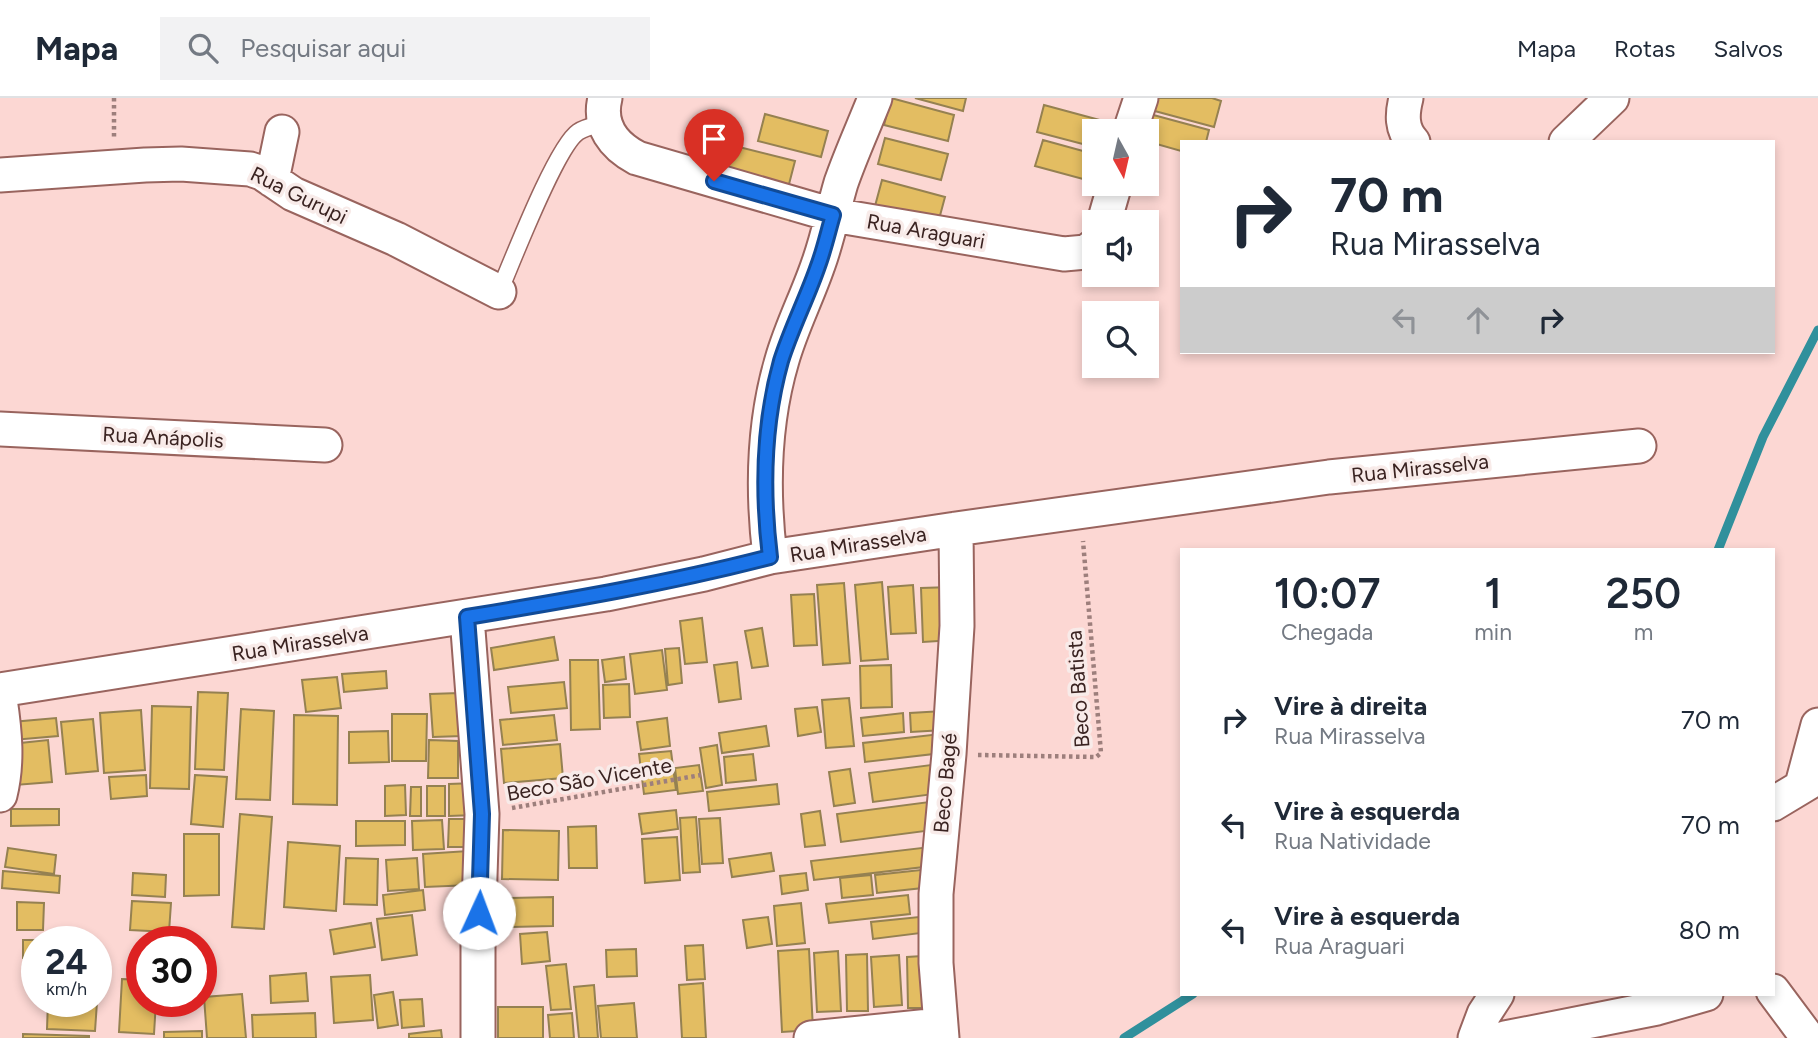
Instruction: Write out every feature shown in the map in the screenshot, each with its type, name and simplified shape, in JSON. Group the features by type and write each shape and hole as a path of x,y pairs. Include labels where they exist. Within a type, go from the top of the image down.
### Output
{"street":[{"path":"770,557 765,520 765,478 766,440 772,398 782,359 819,264 851,155 875,98"},
{"path":"1134,119 1141,98"},
{"path":"1568,140 1612,98"},
{"name":"Rua Araguari","path":"604,110 611,137 622,150 637,158 833,215 1079,250"},
{"path":"272,180 282,132"},
{"name":"Rua Gurupi","path":"0,175 181,164 250,169 293,194 396,239 499,292"},
{"name":"Rua Anápolis","path":"0,429 325,445"},
{"name":"Rua Mirasselva","path":"0,690 467,617 643,587 770,557 956,529 1329,477 1639,446"},
{"name":"Beco Bagé","path":"941,1031 936,963 936,894 957,626 956,529"},
{"path":"467,617 482,814 478,1038"},
{"path":"0,699 6,750 0,795"},
{"path":"1775,803 1810,781 1818,725"},
{"path":"1775,994 1808,1038"},
{"path":"1475,1038 1484,1014 1496,996"},
{"path":"1504,1038 1657,1009 1699,996"},
{"path":"811,1038 941,1031"}],"lane":[{"path":"499,292 547,181 564,149 579,131 604,110"}],"path":[{"path":"114,98 115,167"},
{"name":"Beco Batista","path":"949,754 1096,757 1101,753 1080,512"},
{"name":"Beco São Vicente","path":"482,814 701,775"}],"building":[{"path":"891,98 954,115 948,141 884,125"},
{"path":"915,98 966,98 963,111"},
{"path":"1154,98 1212,98 1221,101 1214,127 1151,110"},
{"path":"1044,105 1096,119 1082,119 1082,144 1037,132"},
{"path":"1146,113 1209,130 1206,140 1180,140 1180,151 1159,145 1159,119 1146,119"},
{"path":"765,114 828,131 821,157 758,141"},
{"path":"885,138 948,154 941,180 878,164"},
{"path":"1043,140 1082,151 1082,179 1035,166"},
{"path":"731,145 795,161 788,188 725,171"},
{"path":"882,180 945,197 938,223 875,206"},
{"path":"882,582 888,659 861,661 855,585"},
{"path":"844,583 850,663 823,665 817,585"},
{"path":"913,585 916,633 891,634 888,587"},
{"path":"952,587 954,640 923,642 921,588"},
{"path":"814,594 817,645 794,646 791,595"},
{"path":"702,618 707,662 685,664 680,621"},
{"path":"762,628 768,666 752,668 745,631"},
{"path":"554,637 558,660 494,670 491,648"},
{"path":"679,648 682,683 668,685 665,649"},
{"path":"662,650 667,690 635,694 630,654"},
{"path":"624,657 626,679 605,682 602,660"},
{"path":"570,660 598,660 600,729 571,730"},
{"path":"737,662 741,699 719,702 714,665"},
{"path":"891,665 892,707 861,708 860,666"},
{"path":"386,671 387,688 344,692 342,674"},
{"path":"337,677 341,708 306,712 302,680"},
{"path":"564,682 567,708 511,713 508,687"},
{"path":"629,684 630,717 604,718 603,685"},
{"path":"198,692 228,693 224,770 195,769"},
{"path":"459,693 462,736 433,737 430,694"},
{"path":"849,698 854,746 826,748 822,700"},
{"path":"152,706 191,707 189,789 150,788"},
{"path":"817,707 821,732 798,736 795,709"},
{"path":"241,709 274,711 270,800 236,799"},
{"path":"141,710 145,770 104,773 100,713"},
{"path":"943,711 944,730 911,732 910,713"},
{"path":"903,713 904,732 863,736 861,718"},
{"path":"392,714 427,714 426,761 392,761"},
{"path":"294,715 338,716 337,805 293,804"},
{"path":"554,715 557,740 503,745 500,720"},
{"path":"56,718 58,736 13,740 12,722"},
{"path":"667,718 670,746 641,750 637,722"},
{"path":"93,719 98,771 66,774 61,722"},
{"path":"766,726 769,746 722,753 719,733"},
{"path":"388,731 389,762 349,763 349,732"},
{"path":"940,734 942,753 865,762 863,743"},
{"path":"48,740 52,782 15,785 11,744"},
{"path":"429,740 458,741 458,778 428,778"},
{"path":"560,744 563,778 504,783 501,749"},
{"path":"717,745 722,785 706,788 700,748"},
{"path":"671,751 676,790 644,794 639,754"},
{"path":"753,754 756,780 726,783 724,757"},
{"path":"699,765 703,791 678,794 675,768"},
{"path":"931,765 934,794 873,802 869,773"},
{"path":"850,769 855,803 834,806 829,772"},
{"path":"146,775 147,796 111,799 109,777"},
{"path":"195,775 227,777 223,827 191,824"},
{"path":"475,783 475,815 449,816 449,784"},
{"path":"777,784 779,804 709,811 707,792"},
{"path":"405,785 406,815 385,816 385,786"},
{"path":"427,786 445,786 445,816 427,816"},
{"path":"411,787 421,787 421,816 410,816"},
{"path":"929,802 933,830 841,842 837,814"},
{"path":"11,809 59,809 59,825 11,826"},
{"path":"676,810 678,829 642,834 639,814"},
{"path":"820,811 825,845 805,847 801,814"},
{"path":"240,814 272,817 264,929 232,927"},
{"path":"696,817 700,872 683,873 680,818"},
{"path":"720,818 723,863 702,864 699,819"},
{"path":"449,819 475,819 474,847 448,847"},
{"path":"442,820 444,849 413,850 412,821"},
{"path":"356,821 405,821 405,845 356,846"},
{"path":"596,826 597,868 569,868 568,827"},
{"path":"503,830 559,831 558,880 502,879"},
{"path":"184,834 219,834 219,895 184,896"},
{"path":"677,837 680,880 645,883 642,839"},
{"path":"288,842 340,846 336,911 284,907"},
{"path":"930,847 932,866 814,880 811,861"},
{"path":"8,848 56,855 54,874 5,867"},
{"path":"468,851 471,885 425,887 423,854"},
{"path":"771,853 774,871 732,877 729,859"},
{"path":"346,858 378,859 377,905 344,904"},
{"path":"417,858 419,889 388,891 386,860"},
{"path":"930,869 932,887 877,893 875,875"},
{"path":"3,871 60,876 59,893 2,888"},
{"path":"133,873 166,875 165,897 132,895"},
{"path":"806,873 808,890 782,894 780,876"},
{"path":"871,875 873,895 842,898 840,878"},
{"path":"423,890 425,910 385,915 383,895"},
{"path":"908,895 910,914 829,923 826,904"},
{"path":"553,897 553,926 511,927 511,898"},
{"path":"132,901 171,903 169,926 130,926"},
{"path":"17,902 44,903 43,926 21,926 21,930 17,930"},
{"path":"801,903 805,943 777,946 774,906"},
{"path":"412,915 417,955 382,960 377,919"},
{"path":"768,917 772,944 747,948 743,920"},
{"path":"919,917 921,933 873,939 871,922"},
{"path":"371,923 375,947 334,954 330,930"},
{"path":"547,932 550,961 522,964 520,934"},
{"path":"703,945 705,979 687,980 685,946"},
{"path":"636,949 637,976 607,977 606,950"},
{"path":"809,949 813,1030 782,1032 778,951"},
{"path":"838,951 841,1011 817,1012 814,953"},
{"path":"867,954 868,1011 847,1011 846,955"},
{"path":"899,955 902,1005 874,1007 871,957"},
{"path":"922,956 923,1008 908,1008 907,957"},
{"path":"566,964 571,1009 551,1010 546,966"},
{"path":"306,973 308,1001 271,1003 270,976"},
{"path":"370,975 373,1020 334,1023 331,977"},
{"path":"122,979 126,979 126,1017 155,1017 154,1034 119,1032"},
{"path":"703,983 706,1038 682,1038 679,985"},
{"path":"594,985 598,1038 579,1038 574,987"},
{"path":"393,992 398,1025 378,1028 374,995"},
{"path":"242,994 246,1038 207,1038 205,1017 217,1017 217,996"},
{"path":"422,999 424,1026 402,1028 400,1000"},
{"path":"634,1003 637,1038 601,1038 598,1006"},
{"path":"498,1007 543,1007 543,1038 498,1038"},
{"path":"315,1013 316,1038 253,1038 252,1015"},
{"path":"572,1013 574,1038 550,1038 548,1015"},
{"path":"47,1017 96,1017 95,1031 47,1029"},
{"path":"441,1030 442,1038 409,1038 409,1034"},
{"path":"202,1031 202,1038 164,1038 164,1032"},
{"path":"23,1034 89,1036 89,1038 23,1038"}],"waterway":[{"path":"1719,548 1763,437 1818,330"},
{"path":"1124,1038 1190,996"}],"route":[{"path":"479,913 482,814 467,617 606,594 770,557 765,520 765,478 766,440 772,398 782,359 819,264 833,215 714,181"}]}
